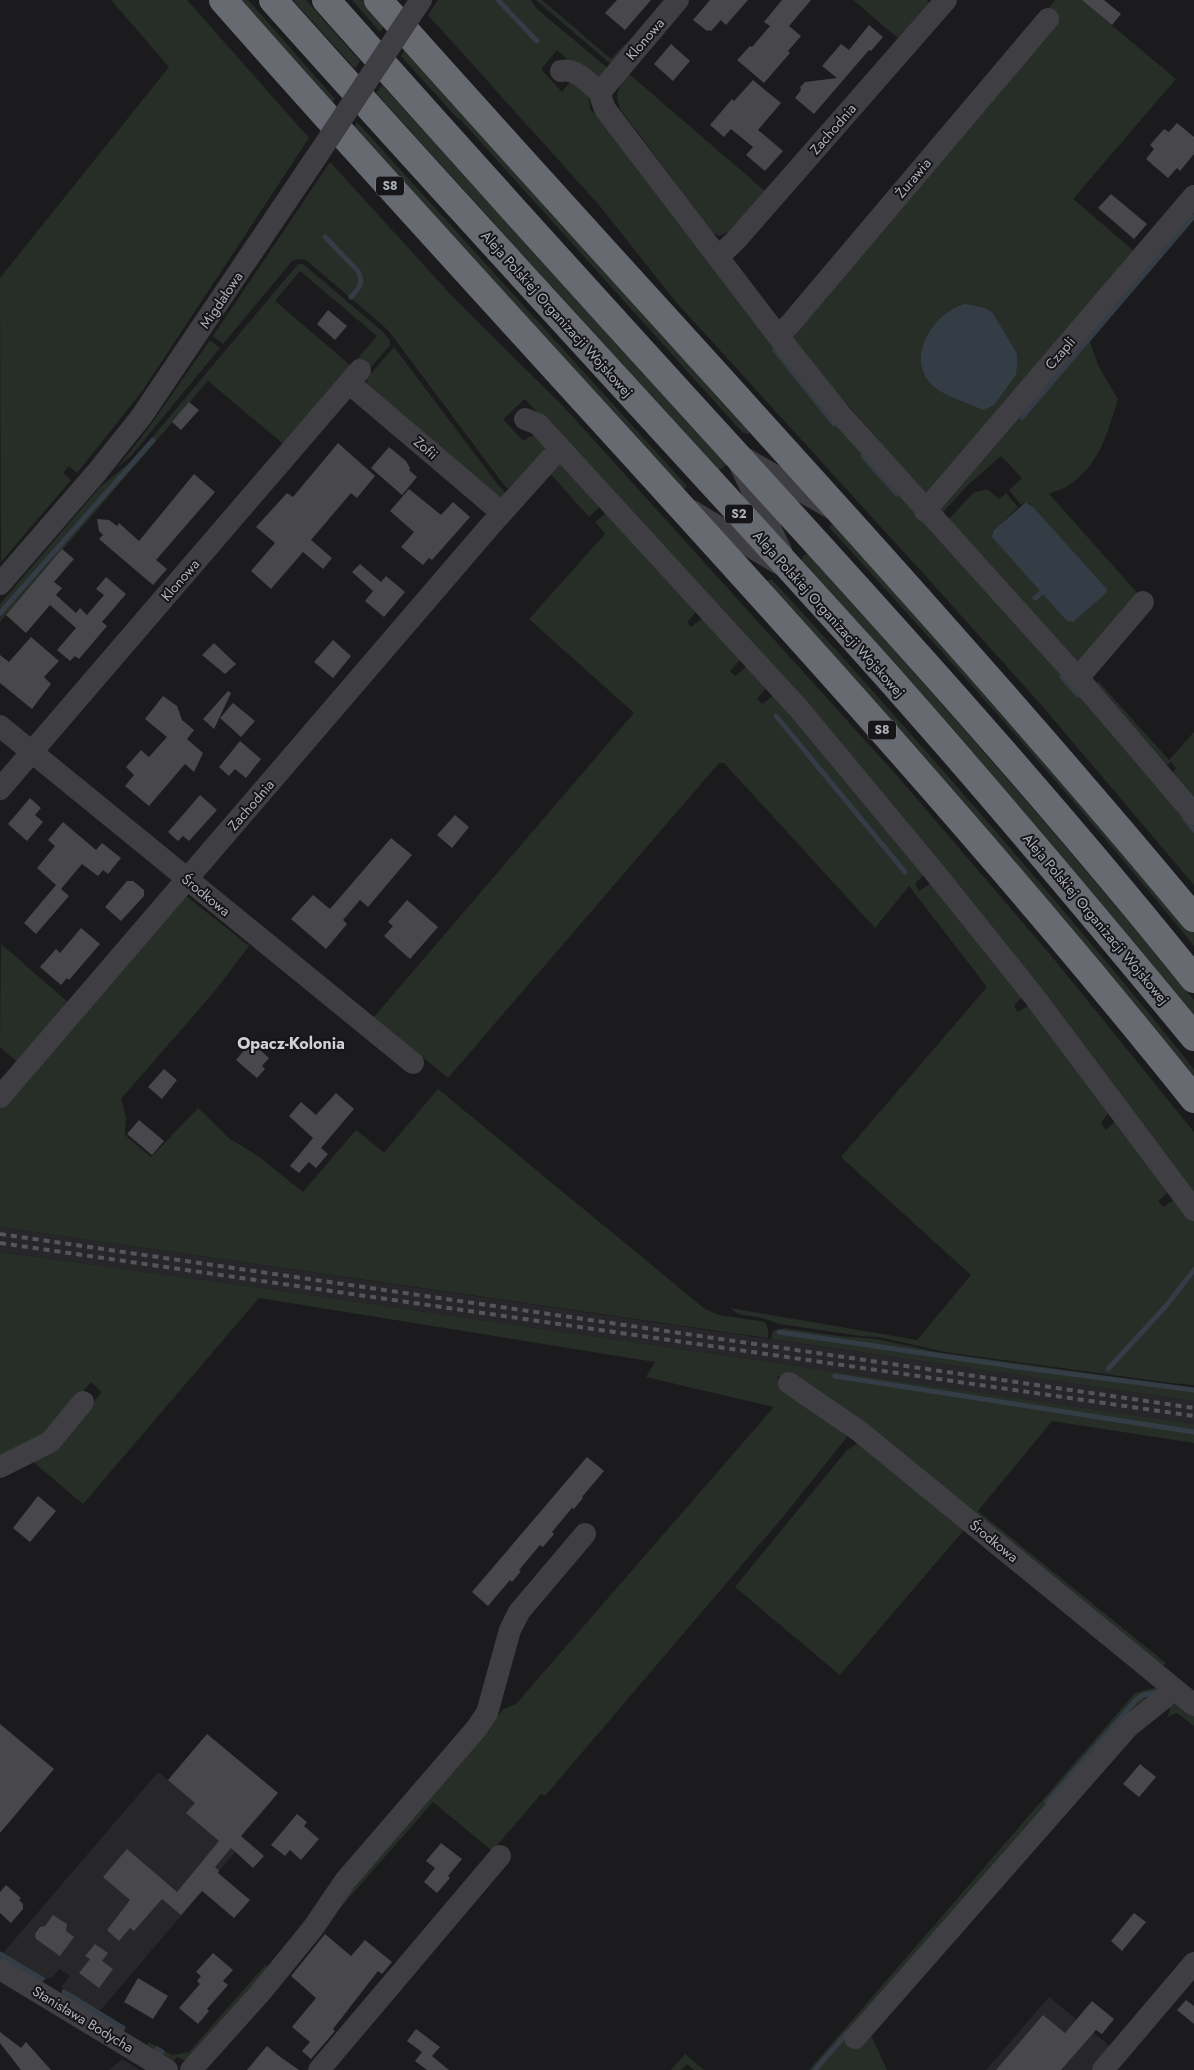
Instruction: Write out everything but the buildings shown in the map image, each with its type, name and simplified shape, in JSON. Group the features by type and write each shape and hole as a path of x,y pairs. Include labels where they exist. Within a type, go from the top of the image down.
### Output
{"highway":[{"name":"S8","path":"224,0 327,117 757,591 965,824 1194,1099"},
{"name":"Aleja Polskiej Organizacji Wojskowej","path":"273,0 709,482 865,651 994,799 1194,1037"},
{"path":"326,0 732,451 902,636 1024,775 1194,979"},
{"path":"378,0 1062,760 1194,918"}],"street":[{"name":"Migdałowa","path":"0,584 97,472 141,416 421,0"},
{"name":"Klonowa","path":"607,85 678,0"},
{"name":"Zachodnia","path":"718,257 742,233 941,2"},
{"name":"Żurawia","path":"778,336 1048,18"},
{"path":"562,71 570,70 607,85 601,98 605,109 778,336 842,416 925,511 1078,678 1194,814"},
{"name":"Czapli","path":"925,511 1194,196"},
{"name":"Klonowa","path":"0,789 354,377"},
{"name":"Zofii","path":"354,377 502,513"},
{"path":"525,419 538,424 800,710 1033,995 1194,1210"},
{"path":"762,426 815,540"},
{"name":"Zachodnia","path":"0,1097 560,448"},
{"path":"732,451 842,514"},
{"path":"732,451 790,570"},
{"path":"709,482 815,540"},
{"path":"709,482 757,591"},
{"path":"674,500 790,570"},
{"path":"1078,678 1142,602"},
{"name":"Środkowa","path":"0,726 413,1063"},
{"name":"Środkowa","path":"789,1383 859,1431 1194,1705"},
{"path":"0,1467 50,1442 83,1402"},
{"path":"190,2070 261,1992 313,1928 345,1881 476,1729 487,1713 510,1630 519,1612 585,1534"},
{"path":"855,2038 1128,1727 1163,1699 1173,1688"},
{"path":"319,2070 500,1856"},
{"path":"1103,2070 1194,1963"},
{"name":"Stanisława Bodycha","path":"0,1969 167,2070"}],"shaded area":[{"path":"111,0 187,0 309,138 143,390 77,473 69,466 63,473 71,480 1,562 0,278 169,67"},
{"path":"236,0 248,0 257,10 335,99 330,106"},
{"path":"293,0 306,0 360,61 355,69"},
{"path":"352,0 363,0 385,24 380,32"},
{"path":"438,0 531,0 537,9 610,70 600,81 588,78 557,50 541,69 562,92 573,79 588,91 590,109 627,148 1194,824 1194,885 1043,707 676,302 599,205 428,15"},
{"path":"536,0 542,0 611,59 625,44 628,49 613,66"},
{"path":"853,0 927,0 929,3 881,58 898,38"},
{"path":"1055,0 1082,0 1176,79 1073,199 1134,251 926,495 792,341 795,329"},
{"path":"406,48 750,433 742,432 401,56"},
{"path":"629,74 766,192 732,235 728,232 719,236 712,232 621,110 617,95 622,83"},
{"path":"382,85 726,465 720,470 717,469 376,93"},
{"path":"357,122 687,486 684,490 352,130"},
{"path":"330,162 452,296 563,406 900,779 1053,958 1194,1132 1194,1199 678,566 525,399 503,419 523,441 529,437 537,436 548,443 513,493 504,485 388,330 306,260 298,259 292,261 223,344 213,336"},
{"path":"298,264 303,264 382,331 390,341 390,345 365,374 282,443 208,381 0,622 0,604 100,487 134,459","holes":["300,271 377,336 351,366 275,301"]},
{"path":"965,304 985,308 992,312 1017,354 1016,375 994,405 983,410 935,388 924,373 921,361 922,349 934,326 943,316"},
{"path":"1087,334 1099,367 1118,399 1101,448 1087,469 1078,479 1066,487 1049,494 1141,597 1080,667 948,520 973,493 987,489 999,499 1006,493 1018,507 991,534 1107,589 1029,503 1026,502 1021,505 1009,490 1022,478 1001,456 967,486 943,512 939,507"},
{"path":"210,340 220,348 131,456 117,468 147,430"},
{"path":"394,347 498,485 510,497 504,501 366,384 368,377"},
{"path":"554,465 563,465 601,505 589,517 547,470"},
{"path":"1026,502 1033,507 1107,589 1106,593 1073,622 1067,621 992,537 993,531"},
{"path":"607,512 697,611 687,622 691,627 703,618 741,659 730,671 735,676 746,667 767,687 757,699 762,704 774,695 924,874 915,884 919,891 931,883 1022,997 1014,1006 1018,1012 1029,1005 1109,1112 1101,1123 1106,1130 1115,1121 1169,1188 1167,1193 1158,1201 1163,1207 1174,1200 1194,1219 1194,1385 945,1352 879,1337 780,1324 762,1318 738,1314 730,1308 917,1340 971,1275 841,1157 987,987 909,886 875,928 724,763 719,763 448,1078 374,1017 634,713 529,619 605,534 595,522"},
{"path":"835,521 1137,863 1194,932 1194,946 1014,734 829,527"},
{"path":"808,554 1004,775 1147,943 1194,1000 1194,1016 1023,811 801,561 804,555"},
{"path":"772,580 778,586 832,645 938,764 1041,885 1194,1069 1194,1083 766,582"},
{"path":"1098,681 1169,760 1194,732 1194,805 1172,774 1176,768 1171,762 1166,765 1097,683"},
{"path":"185,895 249,946 214,992 121,1099 126,1117 125,1135 151,1157 198,1108 230,1139 255,1154 303,1192 356,1130 384,1153 438,1089 705,1309 719,1315 765,1322 768,1329 768,1338 0,1227 0,1107"},
{"path":"1,944 69,1003 18,1063 0,1047"},
{"path":"0,1227 1194,1401 1194,1424 261,1288 0,1252"},
{"path":"0,1252 261,1288 1194,1424 1194,1443 1052,1421 978,1511 1166,1663 1159,1670 791,1380 779,1376 777,1379 847,1437 782,1518 545,1796 541,1794 492,1851 433,1802 334,1915 338,1900 504,1709 516,1704 774,1407 646,1377 655,1362 259,1298 83,1504 33,1462 54,1448 102,1392 91,1382 43,1437 0,1458"},
{"path":"784,1328 876,1339 937,1352 1194,1388 1194,1401 771,1339 773,1331"},
{"path":"858,1443 964,1530 840,1675 735,1587 847,1450"},
{"path":"1161,1686 869,2031 887,2070 809,2070 1135,1693"},
{"path":"1172,1700 1194,1711 1194,1726 1177,1713 1168,1717"},
{"path":"207,1734 278,1793 239,1839 243,1843 99,2012 61,1987 70,1976 64,1972 59,1969 53,1977 47,1979 3,1953 158,1772 168,1780"},
{"path":"0,1951 47,1979 41,1981 0,1956"},
{"path":"266,1964 268,1973 187,2061 177,2057 173,2061 147,2045 149,2042 172,2055 189,2052"},
{"path":"64,1989 126,2028 123,2031 63,1995"},
{"path":"1049,1997 1112,2048 1093,2070 986,2070"},
{"path":"685,2054 704,2070 694,2070 687,2064 681,2070 671,2070"},
{"path":"122,2059 140,2070 109,2070"}],"waterway":[{"path":"498,0 537,41"},
{"path":"1022,417 1194,216"},
{"path":"325,237 358,271 361,282 351,297"},
{"path":"775,350 834,424"},
{"path":"0,613 153,440"},
{"path":"863,456 897,494"},
{"path":"1035,598 1041,593"},
{"path":"1062,677 1078,695"},
{"path":"776,716 905,872"},
{"path":"1185,819 1194,830"},
{"path":"1108,1369 1166,1306 1194,1270"},
{"path":"779,1332 1018,1367 1194,1390"},
{"path":"835,1376 1194,1432"},
{"path":"1047,1802 1136,1700 1143,1695 1158,1692"},
{"path":"0,1954 42,1979"},
{"path":"64,1992 123,2028"},
{"path":"815,2070 847,2033"},
{"path":"157,2049 162,2052"}],"railway":[{"path":"0,1234 1194,1408"},
{"path":"0,1243 1194,1416"}],"district":[{"name":"Opacz-Kolonia","path":"291,1043"}]}
